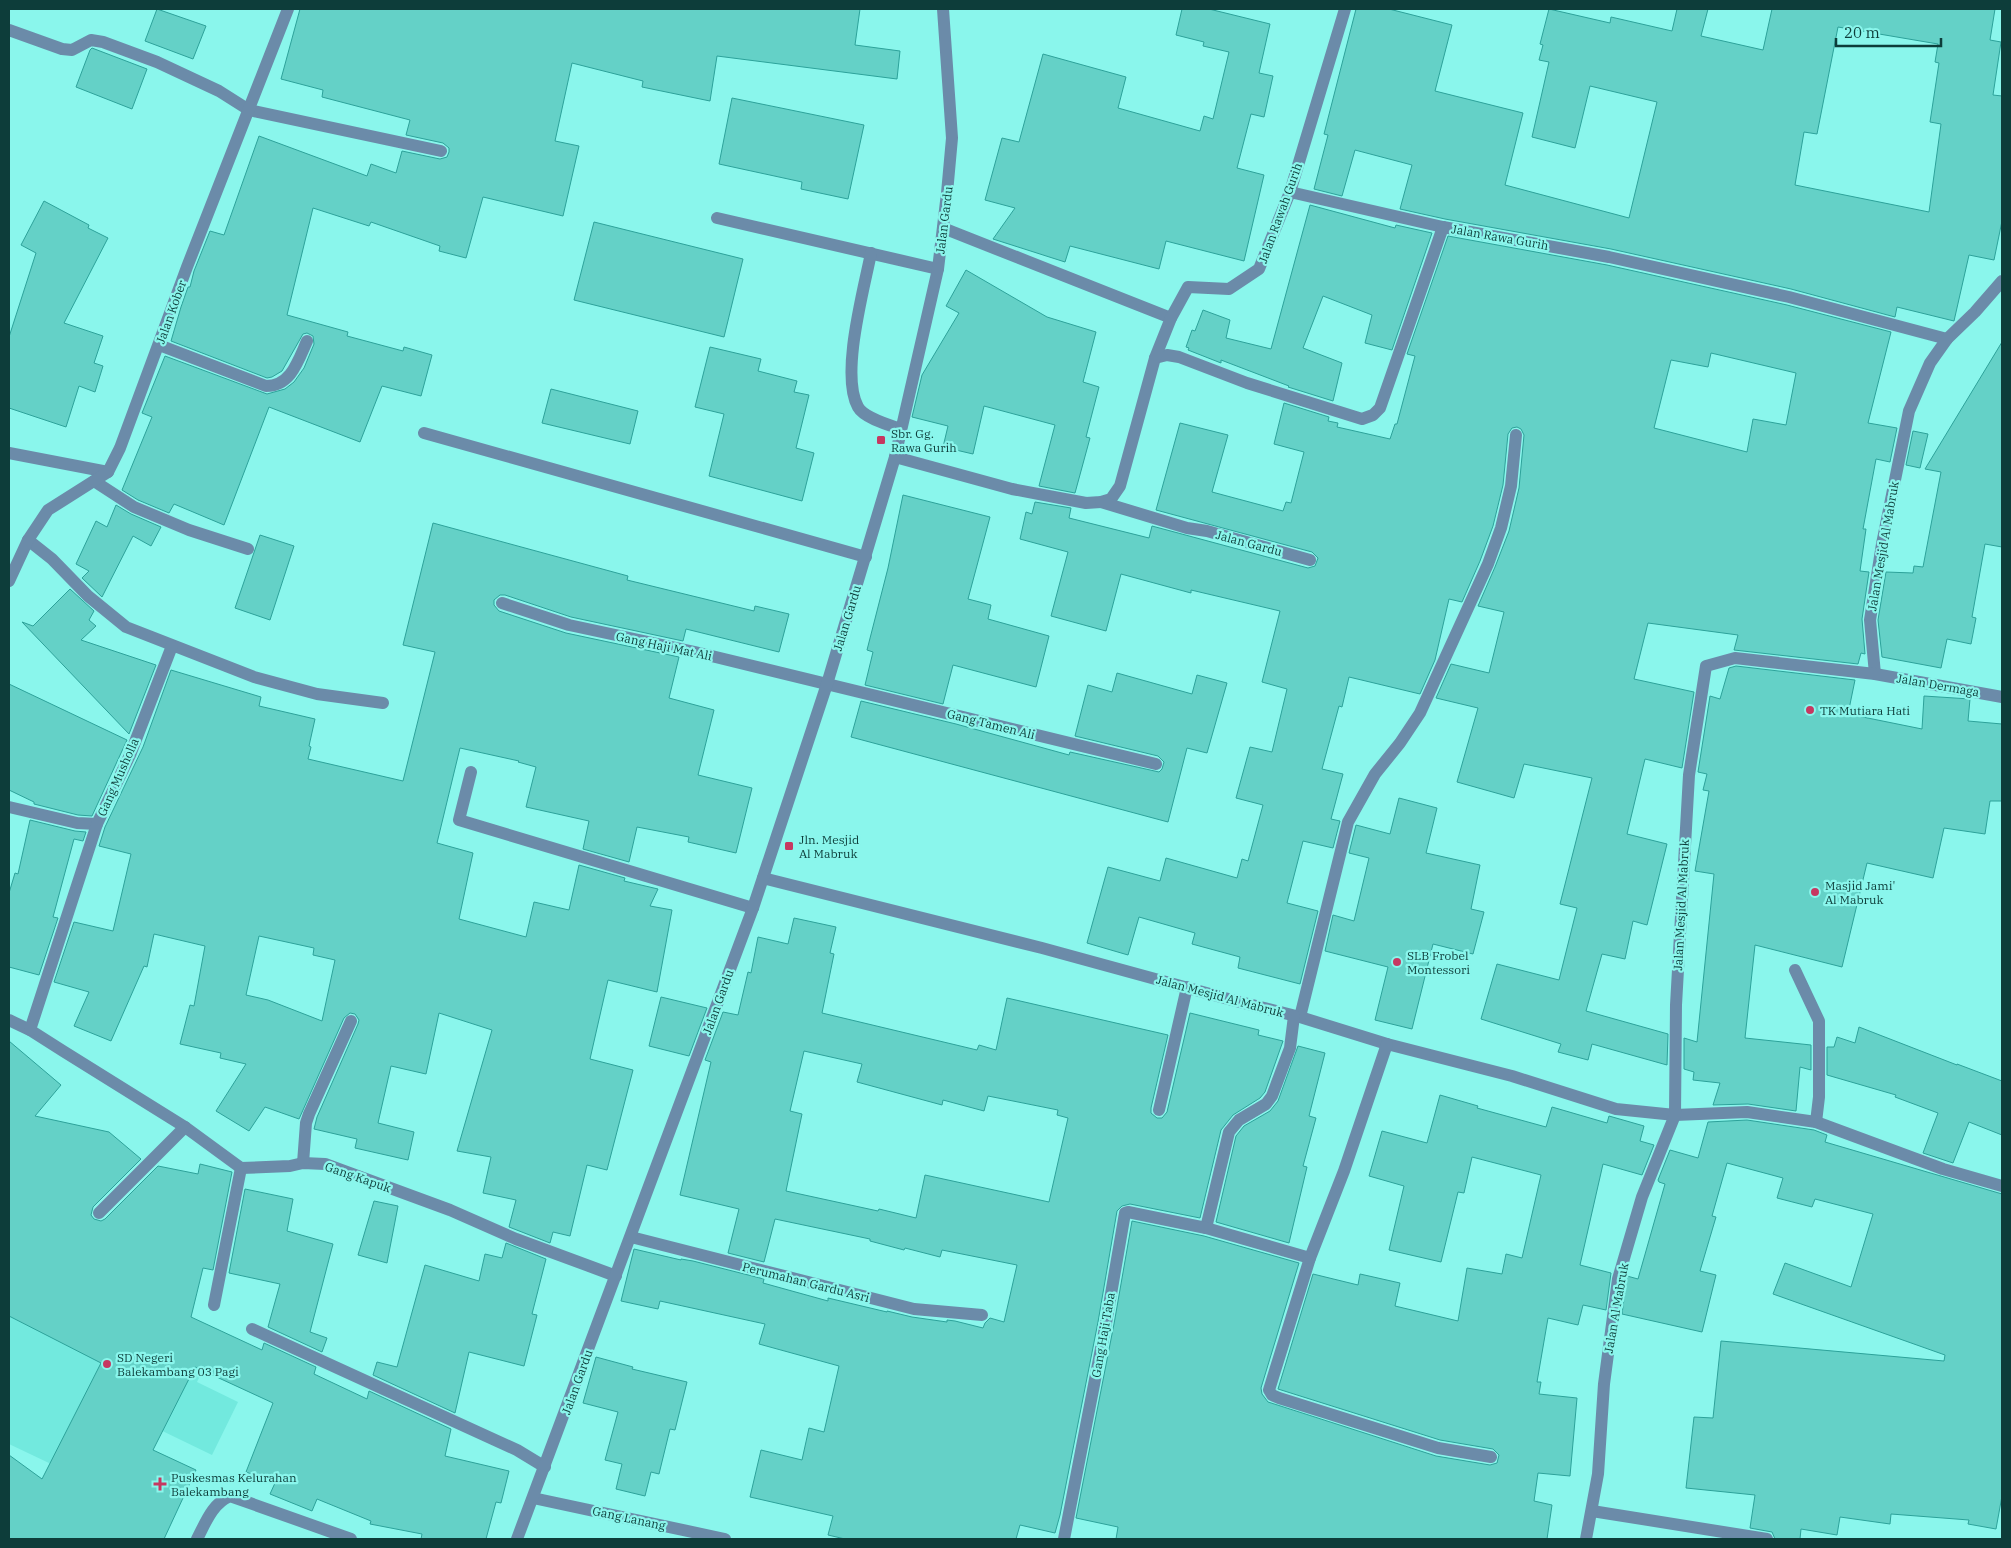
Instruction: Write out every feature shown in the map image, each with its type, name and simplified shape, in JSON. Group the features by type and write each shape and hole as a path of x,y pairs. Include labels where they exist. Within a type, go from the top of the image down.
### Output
{"street":[{"name":"Jalan Kober","path":"108,472 120,448 288,9"},
{"name":"Jalan Gardu","path":"517,1539 546,1467 753,908 827,684 895,457 938,269 943,228 952,138 943,9"},
{"name":"Jalan Rawah Gurih","path":"1155,358 1171,318 1188,287 1229,289 1260,268 1290,192 1345,9"},
{"path":"9,30 72,50 91,40 103,42 166,66 219,91 249,110 441,151"},
{"path":"1290,192 1443,227"},
{"path":"717,218 938,269"},
{"name":"Jalan Rawa Gurih","path":"1155,358 1167,355 1179,357 1247,383 1362,419 1370,417 1380,408 1443,227 1609,257 1789,297 1947,339"},
{"path":"943,228 1171,318"},
{"path":"872,253 853,349 851,387 858,409 876,420 901,429"},
{"name":"Jalan Mesjid Al Mabruk","path":"1676,1115 1676,1005 1689,775 1706,666 1735,658 1875,674 1870,620 1884,534 1909,411 1930,363 1947,339 1975,312 2002,281"},
{"path":"159,345 266,386 276,386 286,380 296,366 307,342"},
{"path":"1101,502 1111,499 1120,486 1155,358"},
{"path":"424,433 866,557"},
{"path":"1206,1228 1229,1132 1239,1120 1266,1104 1272,1096 1290,1048 1348,822 1375,774 1420,714 1488,564 1511,486 1516,435"},
{"path":"9,453 108,472"},
{"name":"Jalan Gardu","path":"895,457 1012,489 1086,503 1101,502 1187,528 1206,531 1310,560"},
{"path":"9,581 28,540 48,510 108,472"},
{"path":"94,481 134,508 189,530 248,549"},
{"path":"28,540 52,559 88,596 126,627 254,677 317,694 383,704"},
{"name":"Gang Haji Mat Ali","path":"502,603 569,625 827,684"},
{"name":"Gang Musholla","path":"9,807 78,823 97,824 130,755 172,646"},
{"name":"Jalan Dermaga","path":"1875,674 2002,697"},
{"name":"Gang Tamen Ali","path":"827,684 1156,764"},
{"path":"471,772 459,820 753,908"},
{"path":"30,1030 97,824"},
{"name":"Jalan Mesjid Al Mabruk","path":"763,878 1042,948 1187,987 1387,1044 1512,1076 1616,1109 1676,1115 1747,1112 1816,1122 1943,1169 2002,1186"},
{"path":"1796,970 1819,1021 1820,1097 1816,1122"},
{"path":"1159,1110 1187,987"},
{"path":"9,1020 30,1030 185,1127 241,1168 214,1305"},
{"path":"303,1163 306,1123 309,1114 351,1021"},
{"path":"1387,1044 1344,1171 1310,1258 1270,1390 1272,1395 1438,1448 1491,1457"},
{"name":"Jalan Al Mabruk","path":"1592,1510 1598,1474 1604,1384 1618,1279 1642,1197 1676,1115"},
{"path":"99,1213 185,1127"},
{"name":"Gang Kapuk","path":"241,1168 290,1166 303,1163 325,1164 450,1210 516,1239 616,1276"},
{"name":"Gang Haji Taba","path":"1064,1539 1106,1323 1125,1212 1206,1228 1310,1258"},
{"name":"Perumahan Gardu Asri","path":"631,1237 914,1309 982,1315"},
{"path":"252,1329 517,1450 546,1467"},
{"path":"197,1539 212,1510 220,1500 230,1496 351,1539"},
{"name":"Gang Lanang","path":"533,1498 725,1539"},
{"path":"1586,1539 1592,1510 1767,1539"}],"shaded area":[{"name":"SD Negeri Balekambang 03 Pagi","path":"9,1247 215,1345 197,1382 238,1402 212,1455 150,1425 91,1483 9,1444"}],"building":[{"path":"157,9 206,26 193,59 145,41"},
{"path":"300,9 860,9 855,45 900,51 897,79 717,56 710,101 642,87 643,81 572,63 555,141 579,146 563,216 483,197 466,258 439,251 440,246 371,222 369,226 313,208 287,315 348,332 347,336 403,351 404,347 432,355 421,396 382,386 360,442 269,407 224,525 174,504 169,513 138,500 122,490 152,417 142,413 165,356 267,394 285,389 294,382 304,368 314,344 313,336 307,333 303,334 282,371 267,378 171,341 188,287 190,287 194,271 210,231 224,235 259,136 367,176 371,164 396,173 402,151 440,159 447,157 449,152 449,148 443,143 406,135 410,120 322,97 323,90 281,79"},
{"path":"1182,9 1209,9 1270,24 1259,73 1273,76 1264,117 1251,114 1237,168 1264,175 1244,261 1166,241 1159,269 1070,246 1065,262 993,239 1015,208 985,200 1002,138 1019,142 1043,54 1126,77 1118,108 1200,131 1204,116 1213,119 1229,52 1203,46 1204,42 1176,35"},
{"path":"1356,9 1389,9 1452,25 1435,91 1523,113 1505,185 1629,218 1657,102 1590,86 1575,148 1532,137 1549,62 1539,60 1543,45 1540,44 1549,9 1610,23 1611,17 1672,31 1677,9 1708,9 1701,36 1763,50 1772,9 1995,9 1990,40 2001,42 1993,95 2002,96 2002,221 1994,260 1969,255 1954,321 1897,307 1895,317 1791,289 1611,249 1400,209 1412,165 1355,150 1342,196 1314,189 1328,135 1324,134","holes":["1838,27 1938,44 1935,62 1939,63 1930,122 1941,124 1929,212 1795,185 1804,132 1817,134"]},
{"path":"92,48 147,69 132,109 76,87"},
{"path":"732,98 864,125 848,199 801,189 802,182 719,164"},
{"path":"44,201 89,225 88,228 108,238 64,323 103,336 94,363 103,366 95,392 79,386 66,427 9,408 9,337 36,253 21,245"},
{"path":"1310,205 1395,228 1396,225 1432,233 1392,350 1365,343 1372,315 1323,296 1303,348 1342,363 1333,401 1288,387 1221,360 1221,363 1188,350 1189,348 1186,347 1192,330 1195,331 1203,310 1230,320 1226,338 1271,349"},
{"path":"594,222 743,259 724,337 574,300"},
{"path":"1448,236 1607,265 1787,305 1891,332 1868,423 1897,428 1890,462 1876,459 1863,529 1866,529 1860,571 1869,572 1862,619 1865,654 1861,653 1858,664 1734,650 1738,635 1648,623 1634,679 1694,692 1682,768 1645,759 1627,834 1667,844 1647,925 1633,921 1625,959 1602,954 1586,1011 1668,1034 1667,1065 1592,1044 1588,1060 1558,1052 1561,1044 1481,1019 1497,964 1559,980 1577,908 1560,904 1592,778 1524,764 1514,798 1457,782 1478,708 1436,698 1451,664 1489,673 1504,612 1478,606 1509,531 1519,488 1524,435 1521,429 1517,427 1512,428 1508,434 1503,485 1493,526 1462,602 1449,599 1435,660 1420,694 1349,677 1342,707 1339,706 1322,769 1343,774 1331,819 1340,821 1333,848 1303,841 1287,903 1318,911 1300,984 1238,968 1240,957 1192,944 1195,933 1139,917 1128,955 1087,943 1108,867 1160,881 1166,858 1237,878 1242,859 1248,861 1263,805 1236,798 1250,747 1272,752 1287,689 1262,682 1280,611 1191,590 1191,593 1121,574 1106,631 1051,616 1068,552 1020,539 1026,512 1032,514 1035,502 1071,508 1069,518 1149,538 1152,526 1308,568 1315,566 1318,558 1312,552 1156,510 1180,423 1228,435 1212,492 1283,511 1286,502 1291,503 1304,452 1274,444 1284,403 1329,417 1328,421 1338,423 1337,427 1390,439 1395,424 1397,424 1415,356 1407,354","holes":["1711,353 1796,373 1786,425 1753,419 1747,452 1654,428 1671,360 1708,367"]},
{"path":"966,270 1047,317 1096,332 1083,382 1099,387 1086,437 1090,438 1075,493 1039,486 1055,425 984,406 973,454 943,447 948,426 912,417 922,375 959,313 946,306"},
{"path":"2002,342 2002,547 1985,544 1972,617 1976,618 1971,644 1947,639 1941,668 1882,657 1878,620 1886,572 1913,573 1914,566 1923,567 1941,472 1925,469"},
{"path":"710,347 761,359 758,371 797,381 794,392 809,395 796,448 814,453 802,501 709,476 724,414 695,407"},
{"path":"551,389 638,411 630,444 542,423"},
{"path":"1913,431 1928,434 1920,468 1906,465"},
{"path":"903,495 990,517 968,599 991,605 988,619 1049,636 1036,687 953,665 943,704 865,685 873,652 867,650 888,568"},
{"path":"116,505 161,527 151,546 133,536 102,597 82,578 89,571 76,564 96,521 107,527"},
{"path":"433,523 628,576 627,580 754,611 755,606 789,614 779,652 686,629 683,641 571,617 505,595 500,595 494,600 494,605 499,611 566,633 679,657 669,698 714,710 698,775 752,788 736,853 688,842 689,837 637,827 629,862 583,849 589,821 526,807 536,767 519,761 460,748 437,843 473,853 459,919 526,937 534,902 569,910 579,865 625,878 624,881 658,889 650,906 672,910 657,992 608,980 590,1059 633,1070 607,1170 587,1165 570,1236 553,1232 550,1243 509,1227 516,1200 483,1193 491,1157 457,1151 492,1030 439,1013 426,1074 391,1066 378,1123 414,1132 408,1160 355,1148 357,1139 314,1129 317,1117 358,1024 359,1020 355,1014 350,1013 344,1018 299,1119 265,1107 249,1131 216,1111 246,1064 220,1058 221,1053 180,1044 190,1005 194,1006 205,946 154,934 147,967 144,966 111,1041 74,1026 89,992 54,982 74,922 113,931 131,854 99,846 105,827 143,747 171,670 261,697 259,706 315,719 308,759 403,781 435,652 403,645","holes":["259,936 314,948 313,955 335,960 322,1021 268,1000 246,995"]},
{"path":"260,535 294,546 270,620 235,608"},
{"path":"70,589 94,611 89,620 96,626 81,640 156,665 129,734 22,622 33,626"},
{"path":"1736,666 1855,680 1848,714 1922,729 1924,696 1970,699 1968,721 2002,724 2002,801 1990,801 1985,834 1944,828 1933,878 1867,863 1842,967 1755,945 1745,1038 1811,1045 1811,1070 1800,1067 1796,1111 1748,1104 1713,1105 1720,1083 1693,1080 1694,1072 1684,1069 1684,1038 1697,1042 1714,874 1695,871 1709,791 1703,790 1707,774 1698,772 1710,696 1720,699 1729,668"},
{"path":"1117,673 1192,694 1197,675 1227,683 1207,753 1187,748 1168,822 851,737 861,701 956,724 1069,755 1070,752 1159,772 1164,762 1158,756 1075,736 1088,685 1112,692"},
{"path":"9,684 127,740 92,816 78,815 34,804 34,802 9,790"},
{"path":"1399,798 1437,808 1426,853 1480,865 1471,909 1484,912 1473,954 1433,944 1412,1029 1375,1020 1388,967 1325,951 1333,915 1354,921 1369,858 1349,853 1356,825 1390,834"},
{"path":"30,820 86,832 83,841 74,839 53,917 58,918 39,975 9,967 9,893 15,873 18,874"},
{"path":"794,918 836,927 830,953 834,954 822,1013 977,1050 979,1045 996,1050 1007,998 1168,1035 1151,1108 1151,1113 1157,1118 1162,1118 1167,1112 1190,1013 1259,1030 1258,1035 1283,1041 1265,1092 1260,1098 1233,1115 1221,1130 1200,1218 1130,1204 1122,1206 1117,1211 1098,1322 1055,1533 1020,1525 1016,1539 845,1539 828,1535 833,1516 750,1497 761,1450 802,1460 809,1428 824,1432 839,1366 759,1344 765,1324 660,1301 658,1309 621,1301 634,1249 693,1261 764,1279 763,1283 828,1301 828,1298 912,1317 947,1322 947,1320 955,1321 983,1328 990,1318 1004,1322 1017,1265 942,1250 940,1257 905,1248 904,1250 870,1241 870,1239 775,1219 764,1262 728,1253 739,1209 680,1195 711,1062 705,1060 723,1012 738,1015 748,972 751,973 758,937 788,944","holes":["804,1051 862,1064 857,1082 942,1105 943,1100 984,1111 988,1096 1058,1110 1057,1115 1068,1118 1049,1202 925,1175 916,1218 786,1191 802,1114 790,1111"]},
{"path":"661,997 707,1008 689,1056 649,1046"},
{"path":"1859,1027 2002,1081 2002,1135 1969,1122 1953,1163 1923,1153 1938,1113 1895,1097 1896,1095 1827,1075 1827,1047 1834,1047 1837,1037 1855,1043"},
{"path":"9,1041 61,1085 35,1116 109,1132 141,1159 93,1207 91,1215 94,1219 101,1221 105,1219 158,1166 198,1174 200,1164 232,1172 213,1270 203,1268 191,1317 262,1350 264,1343 316,1367 314,1374 367,1399 369,1391 451,1429 445,1456 509,1471 501,1503 496,1502 486,1539 421,1539 422,1534 370,1524 371,1521 317,1499 312,1511 270,1494 275,1483 246,1472 273,1403 195,1367 153,1450 196,1470 164,1539 9,1539 9,1455 42,1479 101,1363 9,1316"},
{"path":"1298,1046 1325,1053 1309,1116 1316,1118 1303,1166 1307,1167 1289,1243 1216,1222 1236,1136 1244,1126 1270,1111 1278,1101"},
{"path":"1440,1095 1478,1106 1477,1108 1546,1127 1552,1107 1607,1123 1609,1116 1644,1126 1640,1141 1654,1145 1642,1175 1603,1164 1580,1265 1611,1273 1606,1310 1583,1305 1578,1325 1548,1318 1537,1382 1541,1382 1539,1394 1577,1398 1570,1476 1538,1473 1534,1501 1552,1505 1547,1539 1116,1539 1118,1527 1076,1518 1132,1221 1204,1236 1299,1263 1261,1388 1262,1394 1268,1402 1436,1456 1490,1465 1497,1463 1499,1455 1493,1449 1440,1440 1278,1389 1313,1274 1358,1285 1360,1274 1400,1283 1395,1306 1458,1321 1467,1268 1502,1274 1506,1254 1522,1258 1541,1175 1472,1157 1464,1193 1458,1192 1441,1262 1389,1250 1404,1186 1369,1176 1382,1131 1427,1143"},
{"path":"1747,1120 1814,1130 1827,1135 1825,1142 2002,1194 2002,1496 1996,1529 1968,1524 1969,1520 1891,1514 1890,1524 1840,1517 1837,1535 1801,1529 1800,1539 1775,1539 1772,1532 1750,1528 1755,1495 1686,1488 1694,1417 1713,1418 1721,1341 1944,1361 1945,1355 1773,1294 1785,1263 1851,1287 1873,1214 1815,1199 1812,1207 1777,1198 1783,1178 1727,1163 1712,1216 1716,1217 1700,1271 1716,1275 1702,1332 1622,1314 1627,1276 1638,1279 1665,1184 1658,1180 1670,1150 1698,1158 1708,1122"},
{"path":"245,1189 293,1199 287,1231 333,1244 310,1332 327,1338 322,1352 268,1327 280,1284 229,1273"},
{"path":"374,1201 398,1206 387,1263 358,1255"},
{"path":"506,1243 546,1259 532,1314 537,1315 524,1366 469,1352 455,1413 373,1375 377,1362 397,1367 425,1265 479,1281 485,1254 502,1258"},
{"path":"596,1357 633,1367 632,1369 687,1382 675,1430 670,1429 659,1474 651,1472 645,1496 616,1489 622,1464 605,1460 618,1412 583,1403"}],"place":[{"name":"Sbr. Gg. Rawa Gurih","path":"881,440"},
{"name":"TK Mutiara Hati","path":"1810,710"},
{"name":"Jln. Mesjid Al Mabruk","path":"789,846"},
{"name":"Masjid Jami' Al Mabruk","path":"1815,892"},
{"name":"SLB Frobel Montessori","path":"1397,962"},
{"name":"SD Negeri Balekambang 03 Pagi","path":"107,1364"},
{"name":"Puskesmas Kelurahan Balekambang","path":"160,1484"}]}
